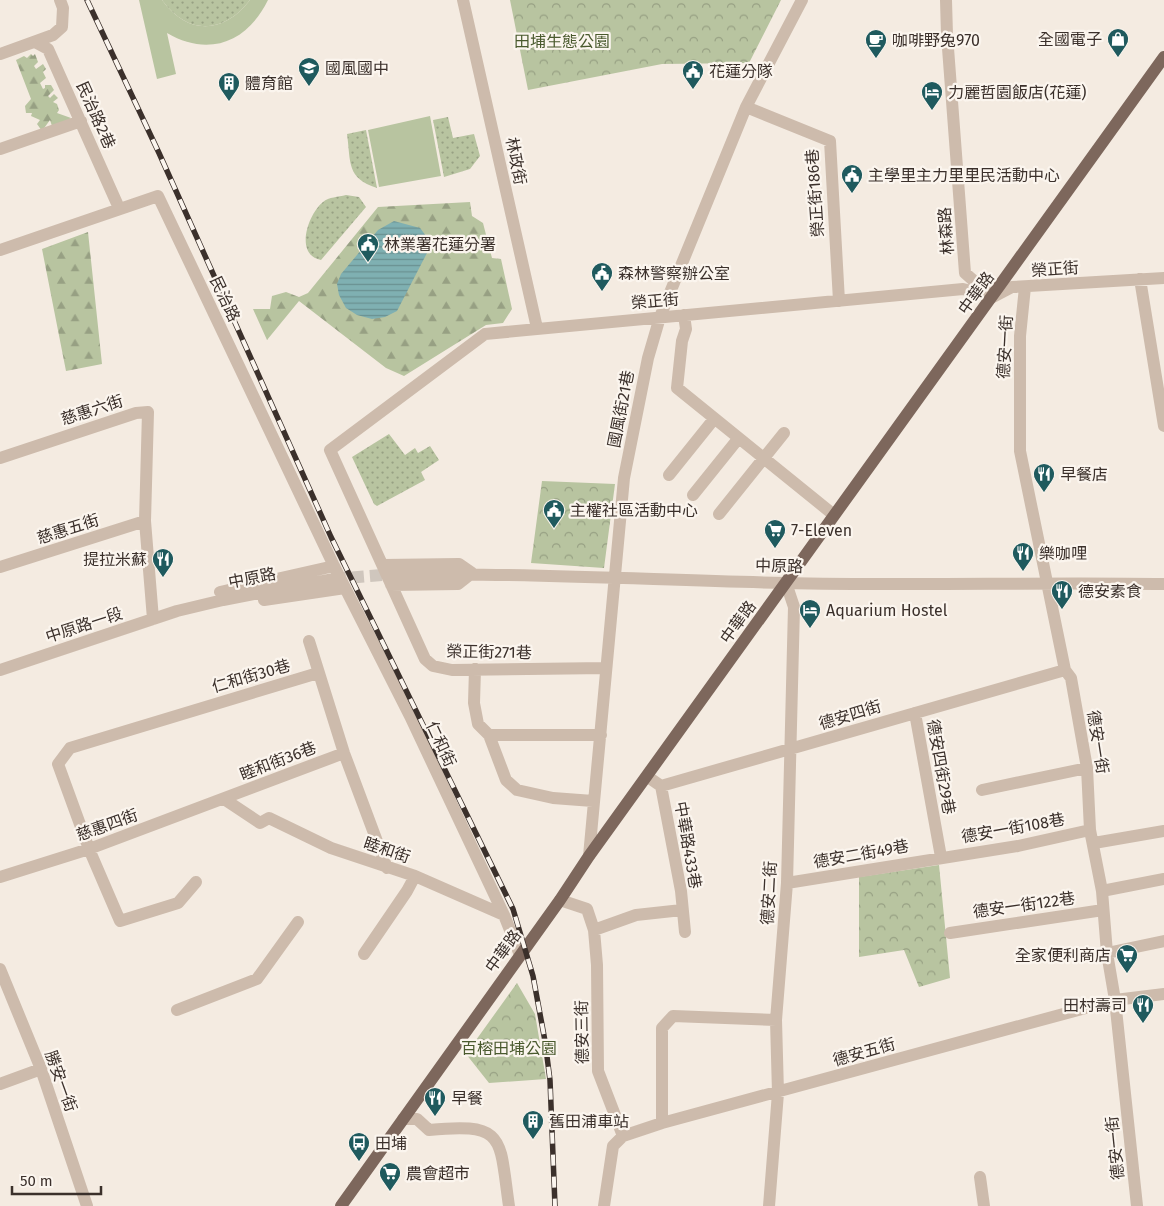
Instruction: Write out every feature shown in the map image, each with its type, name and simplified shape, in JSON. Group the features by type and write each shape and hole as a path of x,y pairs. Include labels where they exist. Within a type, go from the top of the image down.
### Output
{"main road":[{"name":"中華路","path":"341,1206 560,900 589,856 1164,57"}],"street":[{"path":"0,54 53,35 62,27 63,8 60,0"},
{"name":"林政街","path":"463,0 537,328"},
{"name":"國風街21巷","path":"589,856 624,478 637,405 660,317 746,108 802,0"},
{"name":"林森路","path":"946,0 965,273 993,297"},
{"name":"民治路2巷","path":"35,42 48,49 119,208"},
{"name":"榮正街186巷","path":"746,108 830,141 839,300"},
{"path":"0,150 81,121"},
{"name":"民治路","path":"0,250 158,196 334,572"},
{"name":"榮正街","path":"393,580 383,565 330,450 485,334 963,289 993,297 1012,287 1164,278"},
{"path":"1140,279 1164,426"},
{"name":"德安一街","path":"1025,287 1020,336 1020,451 1065,670 1071,678 1087,768 1090,830 1102,891 1107,953 1115,1000 1137,1206"},
{"path":"684,315 686,329 682,341 677,388 763,460 834,515"},
{"name":"慈惠六街","path":"0,458 136,413 148,412 145,521"},
{"path":"669,474 714,419"},
{"path":"718,514 784,433"},
{"path":"693,495 738,439"},
{"path":"145,521 154,619"},
{"name":"慈惠五街","path":"0,567 145,521"},
{"path":"383,565 459,564 472,573"},
{"name":"仁和街","path":"334,572 345,588 410,716 504,915"},
{"name":"中原路","path":"177,611 334,572"},
{"name":"中原路","path":"393,580 472,573 786,584 1047,582 1164,584"},
{"name":"榮正街271巷","path":"393,580 425,659 433,666 442,669 606,668"},
{"name":"德安二街","path":"769,1206 778,1093 776,1020 787,883 794,607 786,584"},
{"path":"177,611 345,588"},
{"name":"中原路一段","path":"0,670 177,611"},
{"path":"309,641 344,753 386,868"},
{"path":"475,669 474,703 478,724 489,735 506,780 517,790 553,798 593,801"},
{"name":"德安四街","path":"661,786 1065,670"},
{"name":"仁和街30巷","path":"89,849 58,764 70,748 318,673"},
{"name":"德安四街29巷","path":"915,713 940,857"},
{"path":"489,735 601,735"},
{"name":"睦和街36巷","path":"224,799 344,753"},
{"path":"982,790 1087,768"},
{"path":"648,776 661,786"},
{"name":"中華路433巷","path":"661,786 681,892 685,932"},
{"name":"睦和街","path":"224,799 260,823 269,818 331,848 386,868 415,876 504,915"},
{"name":"慈惠四街","path":"0,877 89,849 224,799"},
{"name":"德安一街108巷","path":"940,857 1018,846 1090,830"},
{"path":"1094,843 1164,831"},
{"path":"89,849 120,921 178,904 196,882"},
{"name":"德安二街49巷","path":"787,883 940,857"},
{"path":"364,954 402,899 415,876"},
{"path":"1102,891 1164,879"},
{"name":"德安三街","path":"560,900 587,909 594,930 597,965 598,1071 622,1136"},
{"name":"中華路433巷","path":"594,930 636,915 682,910"},
{"name":"德安一街122巷","path":"950,933 1103,910"},
{"path":"504,915 520,955"},
{"path":"177,1010 257,979 298,922"},
{"path":"1107,953 1164,941"},
{"name":"勝安一街","path":"0,969 41,1069 87,1206"},
{"name":"德安五街","path":"622,1136 662,1123 1115,1000 1164,994"},
{"path":"662,1123 662,1028 668,1019 673,1016 776,1020"},
{"path":"0,1084 41,1069"},
{"path":"403,1119 418,1119 429,1130 481,1128 491,1135 498,1142 500,1148 509,1206"},
{"path":"604,1206 613,1146 622,1136"},
{"path":"980,1177 984,1206"}],"green space":[{"path":"139,0 162,0 172,12 183,20 194,25 206,26 218,24 229,19 250,0 268,0 249,27 238,36 225,42 197,44 167,33 176,74 157,79"},
{"path":"162,0 250,0 229,19 218,24 206,26 194,25 183,20 172,12"},
{"name":"田埔生態公園","path":"510,0 781,0 749,63 662,64 528,90"},
{"path":"31,54 33,56 35,54 38,62 34,66 36,69 43,64 46,69 43,72 46,78 40,83 43,89 45,85 51,85 54,90 48,96 50,98 54,94 58,98 53,102 57,104 59,110 57,113 71,118 53,129 50,120 42,131 37,124 40,120 31,116 32,113 26,113 25,106 31,99 16,60 24,56 27,58"},
{"path":"430,116 441,176 379,187 368,130"},
{"path":"448,117 453,138 474,134 480,156 470,169 444,177 433,120"},
{"path":"366,130 377,188 367,184 355,174 350,161 347,134"},
{"path":"346,195 359,197 366,207 321,260 313,257 308,251 306,234 313,215 325,200"},
{"path":"470,202 472,216 483,223 492,258 501,259 512,309 503,323 486,325 404,376 386,368 299,301 267,340 253,309 270,309 272,296 286,292 299,297 308,293 378,207"},
{"path":"88,232 102,364 66,371 42,249"},
{"path":"389,434 405,455 415,448 418,453 430,446 439,460 421,472 425,480 377,506 374,504 352,457"},
{"path":"542,481 615,484 604,568 531,563"},
{"path":"939,865 950,978 919,987 904,950 859,957 859,877"},
{"name":"百榕田埔公園","path":"517,983 535,1014 546,1079 489,1083 466,1054"}],"water":[{"path":"394,221 420,228 426,236 427,253 397,311 385,317 372,319 357,315 346,308 339,295 337,284 341,274 378,230"}],"tunnel":[{"path":"334,579 394,574"}],"railway":[{"path":"87,0 159,153 331,537 513,909 533,976 545,1041 550,1080 555,1206"}],"place":[{"name":"全國電子","path":"1118,58"},
{"name":"咖啡野兔970","path":"876,59"},
{"name":"國風國中","path":"309,87"},
{"name":"花蓮分隊","path":"693,90"},
{"name":"體育館","path":"229,102"},
{"name":"力麗哲園飯店(花蓮)","path":"932,111"},
{"name":"主學里主力里里民活動中心","path":"852,194"},
{"name":"林業署花蓮分署","path":"368,263"},
{"name":"森林警察辦公室","path":"602,292"},
{"name":"早餐店","path":"1044,493"},
{"name":"主權社區活動中心","path":"554,529"},
{"name":"7-Eleven","path":"775,549"},
{"name":"樂咖哩","path":"1023,572"},
{"name":"提拉米蘇","path":"163,578"},
{"name":"德安素食","path":"1062,610"},
{"name":"Aquarium Hostel","path":"810,629"},
{"name":"全家便利商店","path":"1127,974"},
{"name":"田村壽司","path":"1143,1024"},
{"name":"早餐","path":"435,1117"},
{"name":"舊田浦車站","path":"533,1140"},
{"name":"田埔","path":"359,1162"},
{"name":"農會超市","path":"390,1192"}]}
